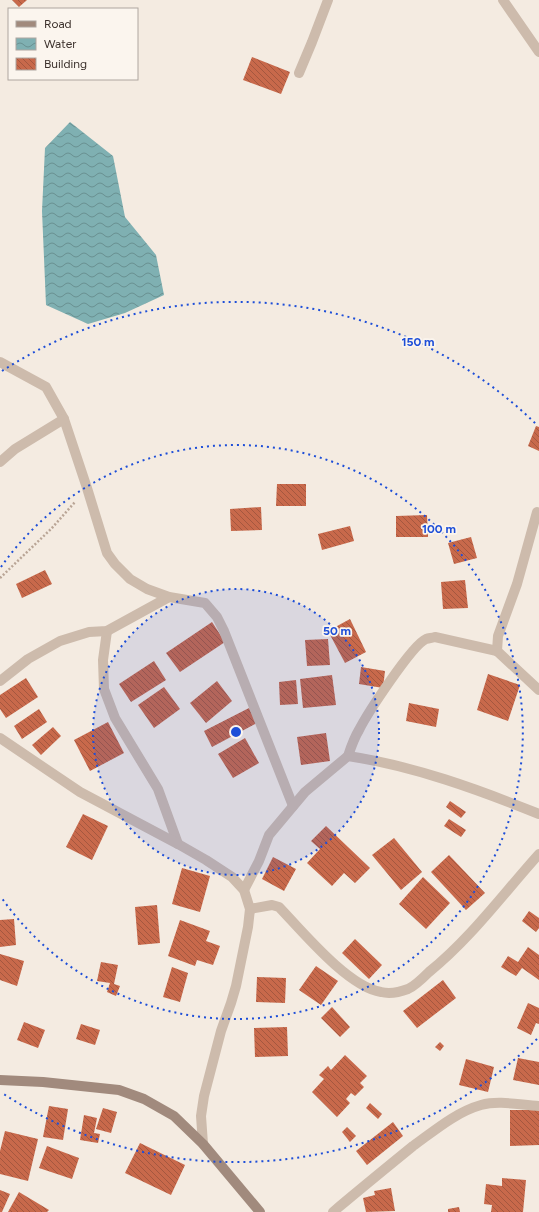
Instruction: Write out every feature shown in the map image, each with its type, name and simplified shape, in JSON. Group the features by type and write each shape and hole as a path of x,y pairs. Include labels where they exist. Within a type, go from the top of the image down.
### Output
{"street":[{"path":"299,73 328,0"},
{"path":"503,0 539,52"},
{"path":"0,362 46,387 64,419 88,488 107,553 115,564 130,579 147,588 169,597 205,602 217,616 293,806"},
{"path":"0,462 15,449 64,419"},
{"path":"497,651 498,636 517,584 537,512"},
{"path":"0,681 28,659 60,641 89,632 107,631 169,597"},
{"path":"107,631 103,660 104,689 115,718 158,789 178,844"},
{"path":"244,890 259,861 269,835 304,792 348,756 358,731 382,693 410,655 426,639 435,637 497,651 539,690"},
{"path":"0,738 80,792 178,844 232,877 244,890 250,909 236,986 221,1031 204,1096 201,1116 203,1144"},
{"path":"348,756 382,762 448,780 513,803 539,814"},
{"path":"250,909 272,905 279,907 340,969 355,980 373,989 380,992 394,993 409,989 449,956 539,854"},
{"path":"0,1080 43,1082 118,1090 144,1099 174,1116 203,1144 260,1212"},
{"path":"333,1212 432,1132 459,1115 482,1105 504,1103 539,1106"}],"path":[{"path":"0,578 51,529 88,488"}],"water":[{"path":"70,122 113,156 125,217 156,255 164,295 125,313 88,324 46,305 42,211 45,148"}],"building":[{"path":"12,0 27,0 19,7"},
{"path":"252,57 290,72 281,94 243,80"},
{"path":"536,426 539,427 539,451 528,446"},
{"path":"277,484 306,484 306,506 276,506"},
{"path":"261,507 262,530 231,531 230,509"},
{"path":"427,515 428,537 396,537 396,516"},
{"path":"350,526 354,541 322,550 318,534"},
{"path":"471,537 477,558 454,564 448,543"},
{"path":"45,570 52,584 22,598 16,584"},
{"path":"465,580 468,608 443,609 441,582"},
{"path":"350,619 366,652 345,663 328,631"},
{"path":"212,622 225,642 180,672 166,653"},
{"path":"328,639 330,665 307,666 305,640"},
{"path":"154,661 166,680 131,702 119,684"},
{"path":"361,667 385,671 383,688 359,684"},
{"path":"488,674 520,685 508,721 477,710"},
{"path":"332,675 336,705 303,708 300,679"},
{"path":"26,678 38,697 6,718 0,709 0,695"},
{"path":"296,680 298,704 280,705 279,682"},
{"path":"217,681 232,701 206,723 190,703"},
{"path":"164,687 180,709 154,728 138,705"},
{"path":"409,703 439,709 436,727 406,721"},
{"path":"249,708 257,723 212,747 204,731"},
{"path":"39,709 47,722 22,739 14,726"},
{"path":"108,722 124,753 90,771 74,740"},
{"path":"53,727 61,736 41,755 32,745"},
{"path":"326,733 330,761 301,765 297,737"},
{"path":"245,738 259,763 233,778 218,754"},
{"path":"450,801 466,812 461,818 446,807"},
{"path":"83,814 108,826 92,860 66,847"},
{"path":"449,819 466,830 461,837 444,826"},
{"path":"326,826 370,868 355,883 344,873 332,886 307,863 320,849 311,841"},
{"path":"394,838 422,872 401,890 372,855"},
{"path":"449,855 485,893 466,910 431,872"},
{"path":"273,857 296,869 284,891 262,879"},
{"path":"182,868 210,876 200,912 172,904"},
{"path":"423,877 450,903 426,929 399,904"},
{"path":"157,905 160,943 138,945 135,907"},
{"path":"529,911 539,918 539,928 536,932 522,921"},
{"path":"14,919 16,945 0,947 0,920"},
{"path":"180,920 210,931 206,941 220,946 213,965 197,960 195,966 168,956"},
{"path":"355,939 382,965 369,979 342,953"},
{"path":"528,947 539,955 539,980 522,968 516,976 501,967 508,956 518,962"},
{"path":"0,954 24,961 17,986 0,980"},
{"path":"101,962 118,965 114,984 120,986 116,996 107,992 110,983 97,981"},
{"path":"316,966 338,981 321,1005 299,990"},
{"path":"172,967 188,973 180,1002 163,997"},
{"path":"257,977 286,978 285,1003 256,1002"},
{"path":"443,980 456,998 417,1028 403,1011"},
{"path":"528,1003 539,1008 539,1024 536,1023 531,1035 517,1028"},
{"path":"332,1007 350,1027 340,1037 321,1018"},
{"path":"24,1022 45,1030 38,1048 17,1040"},
{"path":"81,1024 100,1030 95,1045 76,1039"},
{"path":"287,1027 288,1056 255,1057 254,1028"},
{"path":"440,1042 444,1046 440,1051 435,1047"},
{"path":"345,1055 367,1076 360,1083 364,1087 355,1096 351,1093 346,1099 350,1103 337,1117 312,1092 324,1079 319,1075 328,1066 331,1070"},
{"path":"518,1058 539,1062 539,1085 513,1080"},
{"path":"466,1059 494,1067 488,1092 459,1085"},
{"path":"370,1103 382,1114 378,1119 366,1108"},
{"path":"49,1106 68,1109 63,1140 43,1137"},
{"path":"103,1108 117,1112 111,1133 96,1129"},
{"path":"510,1110 539,1110 539,1145 510,1146"},
{"path":"84,1115 97,1118 94,1133 100,1134 98,1143 80,1140"},
{"path":"393,1122 403,1136 367,1165 356,1151"},
{"path":"347,1127 356,1136 350,1142 342,1132"},
{"path":"5,1131 38,1139 28,1181 0,1174 0,1151"},
{"path":"140,1143 185,1165 171,1195 125,1173"},
{"path":"47,1146 79,1158 72,1179 39,1168"},
{"path":"502,1178 526,1180 523,1212 491,1212 492,1205 484,1204 486,1184 502,1186"},
{"path":"391,1188 395,1211 366,1212 363,1198 375,1195 374,1191"},
{"path":"0,1190 10,1194 2,1212 0,1212"},
{"path":"19,1192 49,1210 47,1212 8,1212"},
{"path":"459,1207 460,1212 448,1212 448,1209"}]}
